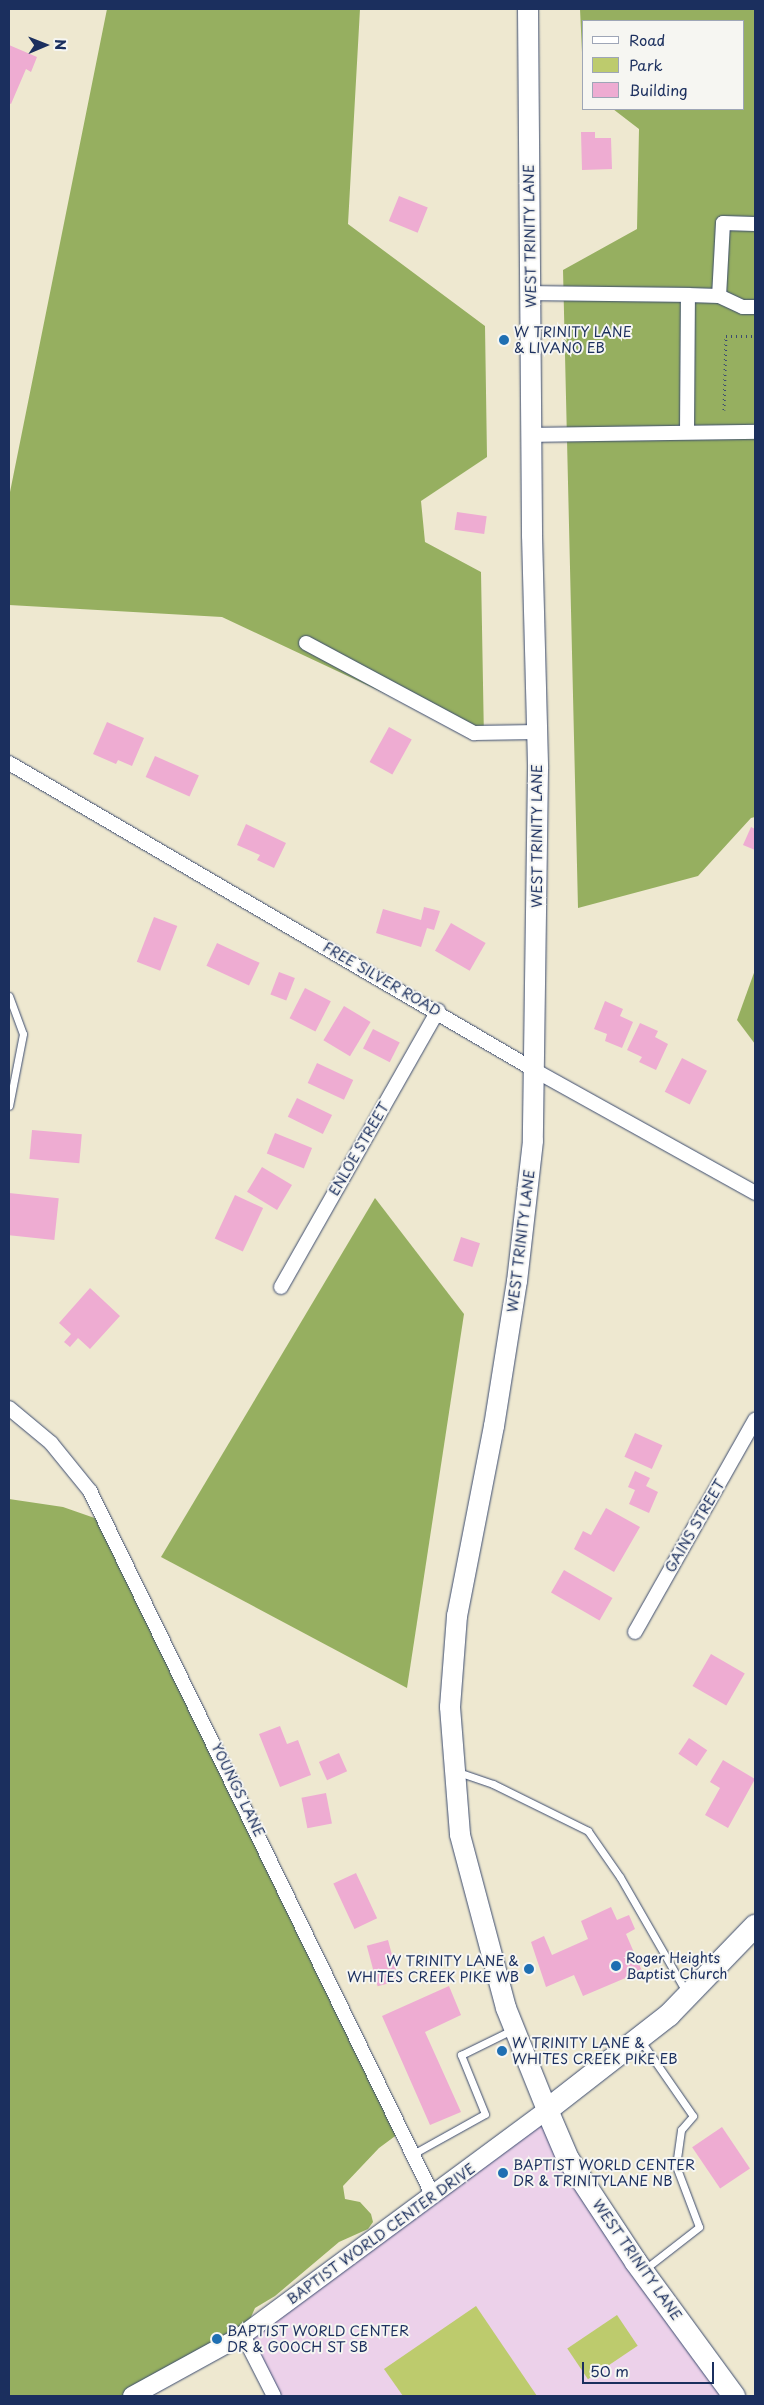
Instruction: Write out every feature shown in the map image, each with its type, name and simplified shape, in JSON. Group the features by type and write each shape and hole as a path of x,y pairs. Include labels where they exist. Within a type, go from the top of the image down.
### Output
{"main road":[{"name":"WEST TRINITY LANE","path":"528,9 531,435 537,732 536,1070 533,1140 517,1281 494,1426 457,1616 450,1707 460,1835 514,2029 568,2159 642,2271 734,2396"},
{"path":"547,2110 639,2039 689,1996 755,1926"}],"street":[{"path":"720,296 723,223 755,224"},
{"path":"530,292 720,296 743,307 755,307"},
{"path":"687,432 688,295"},
{"path":"531,435 755,432"},
{"path":"306,643 474,734 537,732"},
{"name":"FREE SILVER ROAD","path":"9,763 438,1011 536,1070 755,1193"},
{"name":"ENLOE STREET","path":"280,1287 438,1011"},
{"name":"YOUNGS LANE","path":"9,1408 50,1443 90,1491 433,2196"},
{"name":"GAINS STREET","path":"635,1632 755,1420"},
{"name":"BAPTIST WORLD CENTER DRIVE","path":"132,2396 243,2335 547,2110"},
{"path":"243,2335 274,2396"}],"lane":[{"path":"9,996 22,1034 9,1106"},
{"path":"455,1772 493,1784 588,1831 620,1877 689,1996"},
{"path":"413,2154 485,2114 461,2055 514,2029"},
{"path":"639,2039 692,2116 681,2130 676,2166 700,2227 642,2271"}],"path":[{"path":"724,410 726,336 755,336"}],"shaded area":[{"path":"547,2110 734,2396 274,2396 243,2335"}],"green space":[{"path":"107,9 360,9 348,224 485,326 487,457 421,501 425,542 481,572 484,740 222,617 9,605 9,497"},
{"path":"580,9 755,9 755,817 751,818 698,876 578,908 563,270 637,229 639,129 614,110 744,110 744,20 582,20 582,52"},
{"path":"755,970 755,1044 737,1020"},
{"path":"375,1198 464,1314 407,1688 161,1557"},
{"path":"9,1499 63,1507 106,1522 402,2131 379,2148 343,2186 345,2199 360,2202 371,2214 373,2222 368,2229 339,2242 275,2296 255,2308 243,2335 132,2396 9,2396"},
{"path":"476,2306 537,2396 403,2396 384,2369"},
{"path":"617,2315 638,2346 588,2379 567,2349"}],"building":[{"path":"9,45 37,57 31,72 26,69 11,104 9,103"},
{"path":"581,132 595,132 595,138 611,138 612,169 582,170"},
{"path":"399,196 428,208 418,233 389,221"},
{"path":"457,512 487,516 484,534 454,530"},
{"path":"107,722 144,738 132,766 118,760 116,764 93,754"},
{"path":"389,727 412,740 392,775 370,762"},
{"path":"155,756 199,776 189,797 146,777"},
{"path":"246,824 286,843 274,868 257,860 260,855 237,845"},
{"path":"751,827 755,829 755,850 743,845"},
{"path":"424,907 440,911 434,930 427,928 421,947 376,933 383,909 421,920"},
{"path":"154,917 177,926 160,971 137,962"},
{"path":"451,923 486,943 470,971 435,951"},
{"path":"217,943 260,963 249,986 206,966"},
{"path":"279,972 295,978 286,1000 270,994"},
{"path":"305,988 331,1001 315,1031 290,1018"},
{"path":"605,1001 623,1009 620,1016 633,1022 622,1048 605,1041 607,1034 594,1029"},
{"path":"344,1006 371,1022 350,1056 323,1040"},
{"path":"640,1023 658,1031 655,1037 668,1044 656,1070 639,1062 642,1057 627,1050"},
{"path":"373,1029 400,1043 390,1062 363,1049"},
{"path":"682,1058 707,1071 690,1105 665,1092"},
{"path":"317,1063 353,1080 344,1100 308,1083"},
{"path":"297,1098 332,1115 323,1134 288,1117"},
{"path":"32,1130 82,1134 79,1163 29,1159"},
{"path":"275,1133 312,1148 304,1168 267,1153"},
{"path":"262,1167 292,1185 277,1210 247,1192"},
{"path":"9,1193 59,1198 54,1240 9,1235"},
{"path":"235,1195 263,1208 243,1252 215,1239"},
{"path":"461,1237 480,1243 472,1267 453,1261"},
{"path":"90,1288 120,1316 90,1349 78,1338 70,1347 64,1342 71,1334 59,1323"},
{"path":"635,1433 662,1445 652,1469 624,1457"},
{"path":"635,1471 650,1478 646,1486 658,1492 649,1513 629,1504 635,1490 628,1487"},
{"path":"606,1508 640,1527 614,1572 574,1549 583,1531 591,1535"},
{"path":"564,1570 612,1598 599,1621 551,1593"},
{"path":"711,1654 745,1674 726,1706 692,1686"},
{"path":"280,1726 287,1744 298,1740 311,1775 280,1787 259,1734"},
{"path":"689,1738 707,1750 697,1766 678,1754"},
{"path":"339,1753 347,1771 327,1780 319,1762"},
{"path":"723,1760 755,1779 728,1828 705,1815 720,1788 710,1782"},
{"path":"326,1793 332,1823 307,1828 301,1798"},
{"path":"356,1873 377,1918 354,1929 333,1884"},
{"path":"611,1907 617,1920 629,1915 635,1929 626,1934 642,1971 583,1996 574,1975 546,1987 531,1942 544,1936 552,1955 588,1939 581,1921"},
{"path":"388,1940 399,1981 378,1986 367,1946"},
{"path":"449,1986 461,2015 425,2032 461,2112 430,2125 382,2016"},
{"path":"722,2127 750,2168 720,2189 692,2147"}],"place":[{"name":"W TRINITY LANE & LIVANO EB","path":"504,340"},
{"name":"Roger Heights Baptist Church","path":"616,1966"},
{"name":"W TRINITY LANE & WHITES CREEK PIKE WB","path":"529,1969"},
{"name":"W TRINITY LANE & WHITES CREEK PIKE EB","path":"502,2051"},
{"name":"BAPTIST WORLD CENTER DR & TRINITYLANE NB","path":"503,2173"},
{"name":"BAPTIST WORLD CENTER DR & GOOCH ST SB","path":"217,2339"}]}
